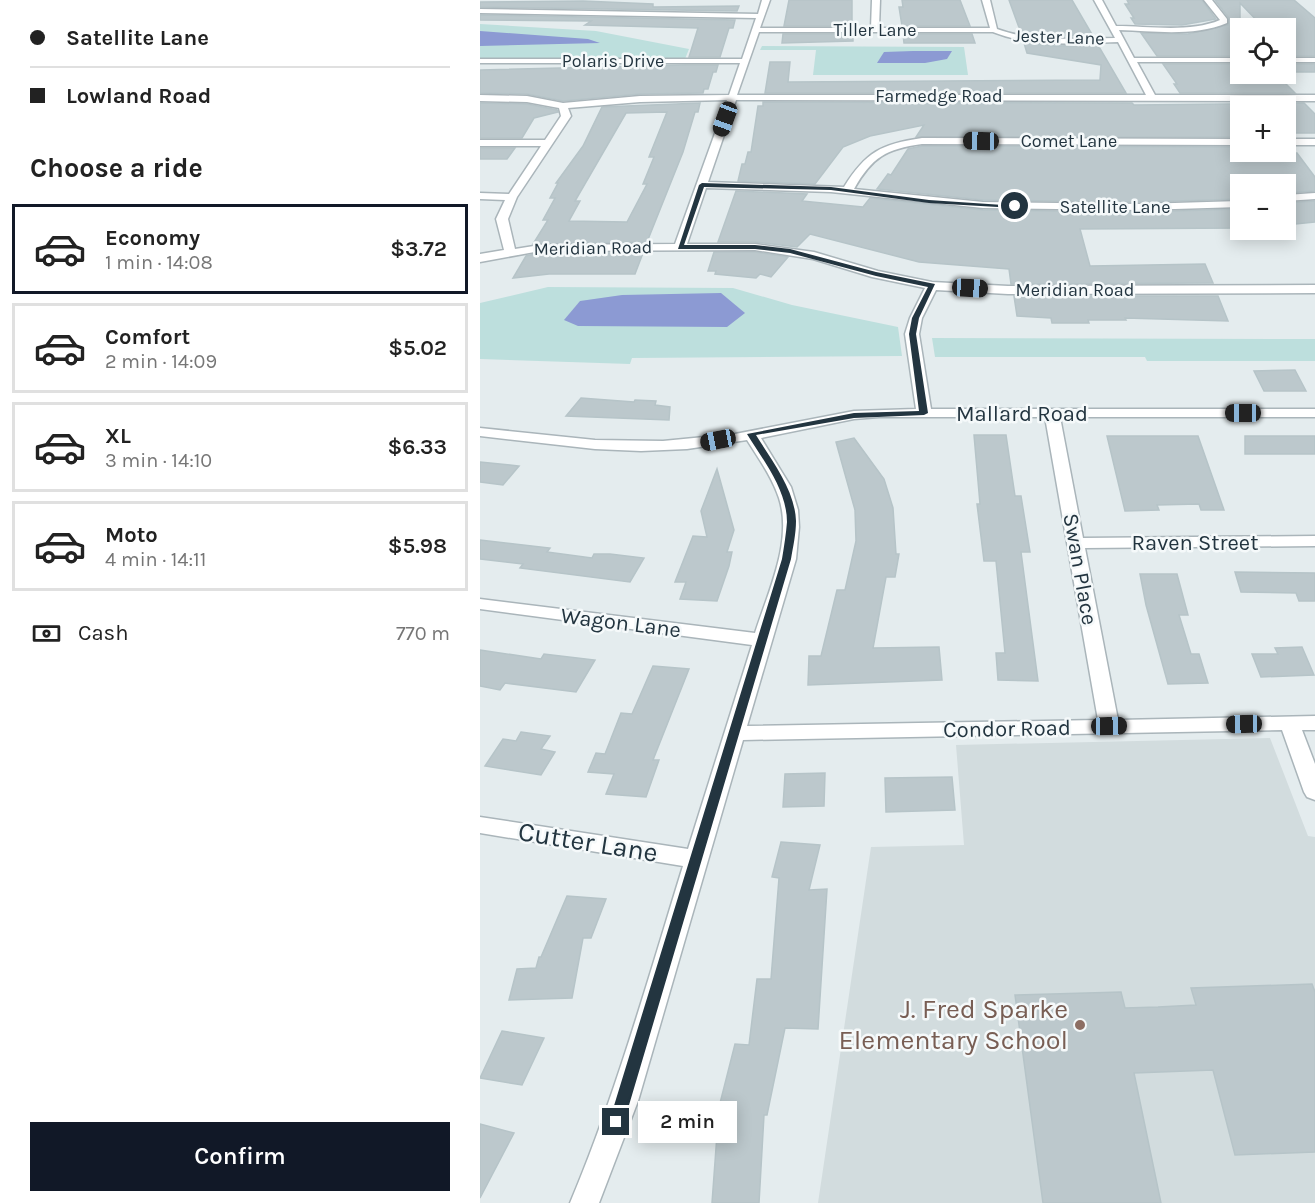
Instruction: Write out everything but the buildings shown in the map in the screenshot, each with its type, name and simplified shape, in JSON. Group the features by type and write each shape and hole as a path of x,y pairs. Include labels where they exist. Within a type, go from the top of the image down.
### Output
{"street":[{"path":"680,247 766,0"},
{"path":"876,0 876,30"},
{"name":"Jester Lane","path":"986,0 994,30 1006,36 1031,39 1120,39"},
{"path":"1098,0 1152,97"},
{"path":"1113,28 1201,28 1217,25 1224,21 1208,0"},
{"path":"480,11 760,16"},
{"name":"Tiller Lane","path":"756,30 994,30"},
{"path":"1131,60 1230,60"},
{"path":"1296,60 1315,60"},
{"name":"Polaris Drive","path":"480,61 746,61"},
{"name":"Farmedge Road","path":"480,98 527,99 563,106 640,99 733,97 1315,98"},
{"path":"510,251 502,219 512,197 566,116 563,106"},
{"name":"Comet Lane","path":"847,191 862,166 872,156 891,147 922,141 1230,142"},
{"path":"1296,142 1315,142"},
{"path":"480,144 549,143"},
{"name":"Satellite Lane","path":"702,185 779,186 983,205 1142,207 1230,204"},
{"path":"480,196 512,197"},
{"path":"1296,197 1315,196"},
{"name":"Meridian Road","path":"480,258 510,251 540,248 755,247 790,251 932,286 1008,290 1315,289"},
{"path":"924,413 912,334 916,318 932,286"},
{"name":"Swan Place","path":"1052,413 1109,726"},
{"name":"Mallard Road","path":"480,432 632,447 701,443 854,415 1315,413"},
{"path":"584,1203 594,1184 624,1101 787,559 791,521 788,504 779,480 751,434"},
{"name":"Raven Street","path":"1076,543 1315,541"},
{"name":"Wagon Lane","path":"480,604 762,640"},
{"path":"1289,723 1315,792"},
{"name":"Condor Road","path":"735,733 1315,723"},
{"name":"Cutter Lane","path":"480,825 696,859"}],"shaded area":[{"path":"480,24 596,31 689,49 685,59 480,59"},
{"path":"762,46 964,47 968,75 813,75 816,50 760,50"},
{"path":"548,287 733,288 792,305 898,327 902,356 632,358 630,364 480,359 480,303"},
{"path":"932,338 1315,339 1315,361 1147,361 1145,357 935,357"},
{"name":"J. Fred Sparke Elementary School","path":"1270,738 1308,836 1315,837 1315,1203 818,1203 871,847 964,845 956,745"}],"water":[{"path":"480,31 588,39 600,43 480,46"},
{"path":"952,51 947,59 925,63 877,63 884,52"},
{"path":"721,293 745,313 727,327 578,326 564,320 580,301 622,295"}],"place":[{"name":"J. Fred Sparke Elementary School","path":"1080,1025"}],"route":[{"path":"616,1122 787,559 791,521 788,504 779,480 751,434 854,415 924,413 912,334 916,318 932,286 847,267 790,251 755,247 680,247 702,185 831,189 929,201 1015,206"}]}
